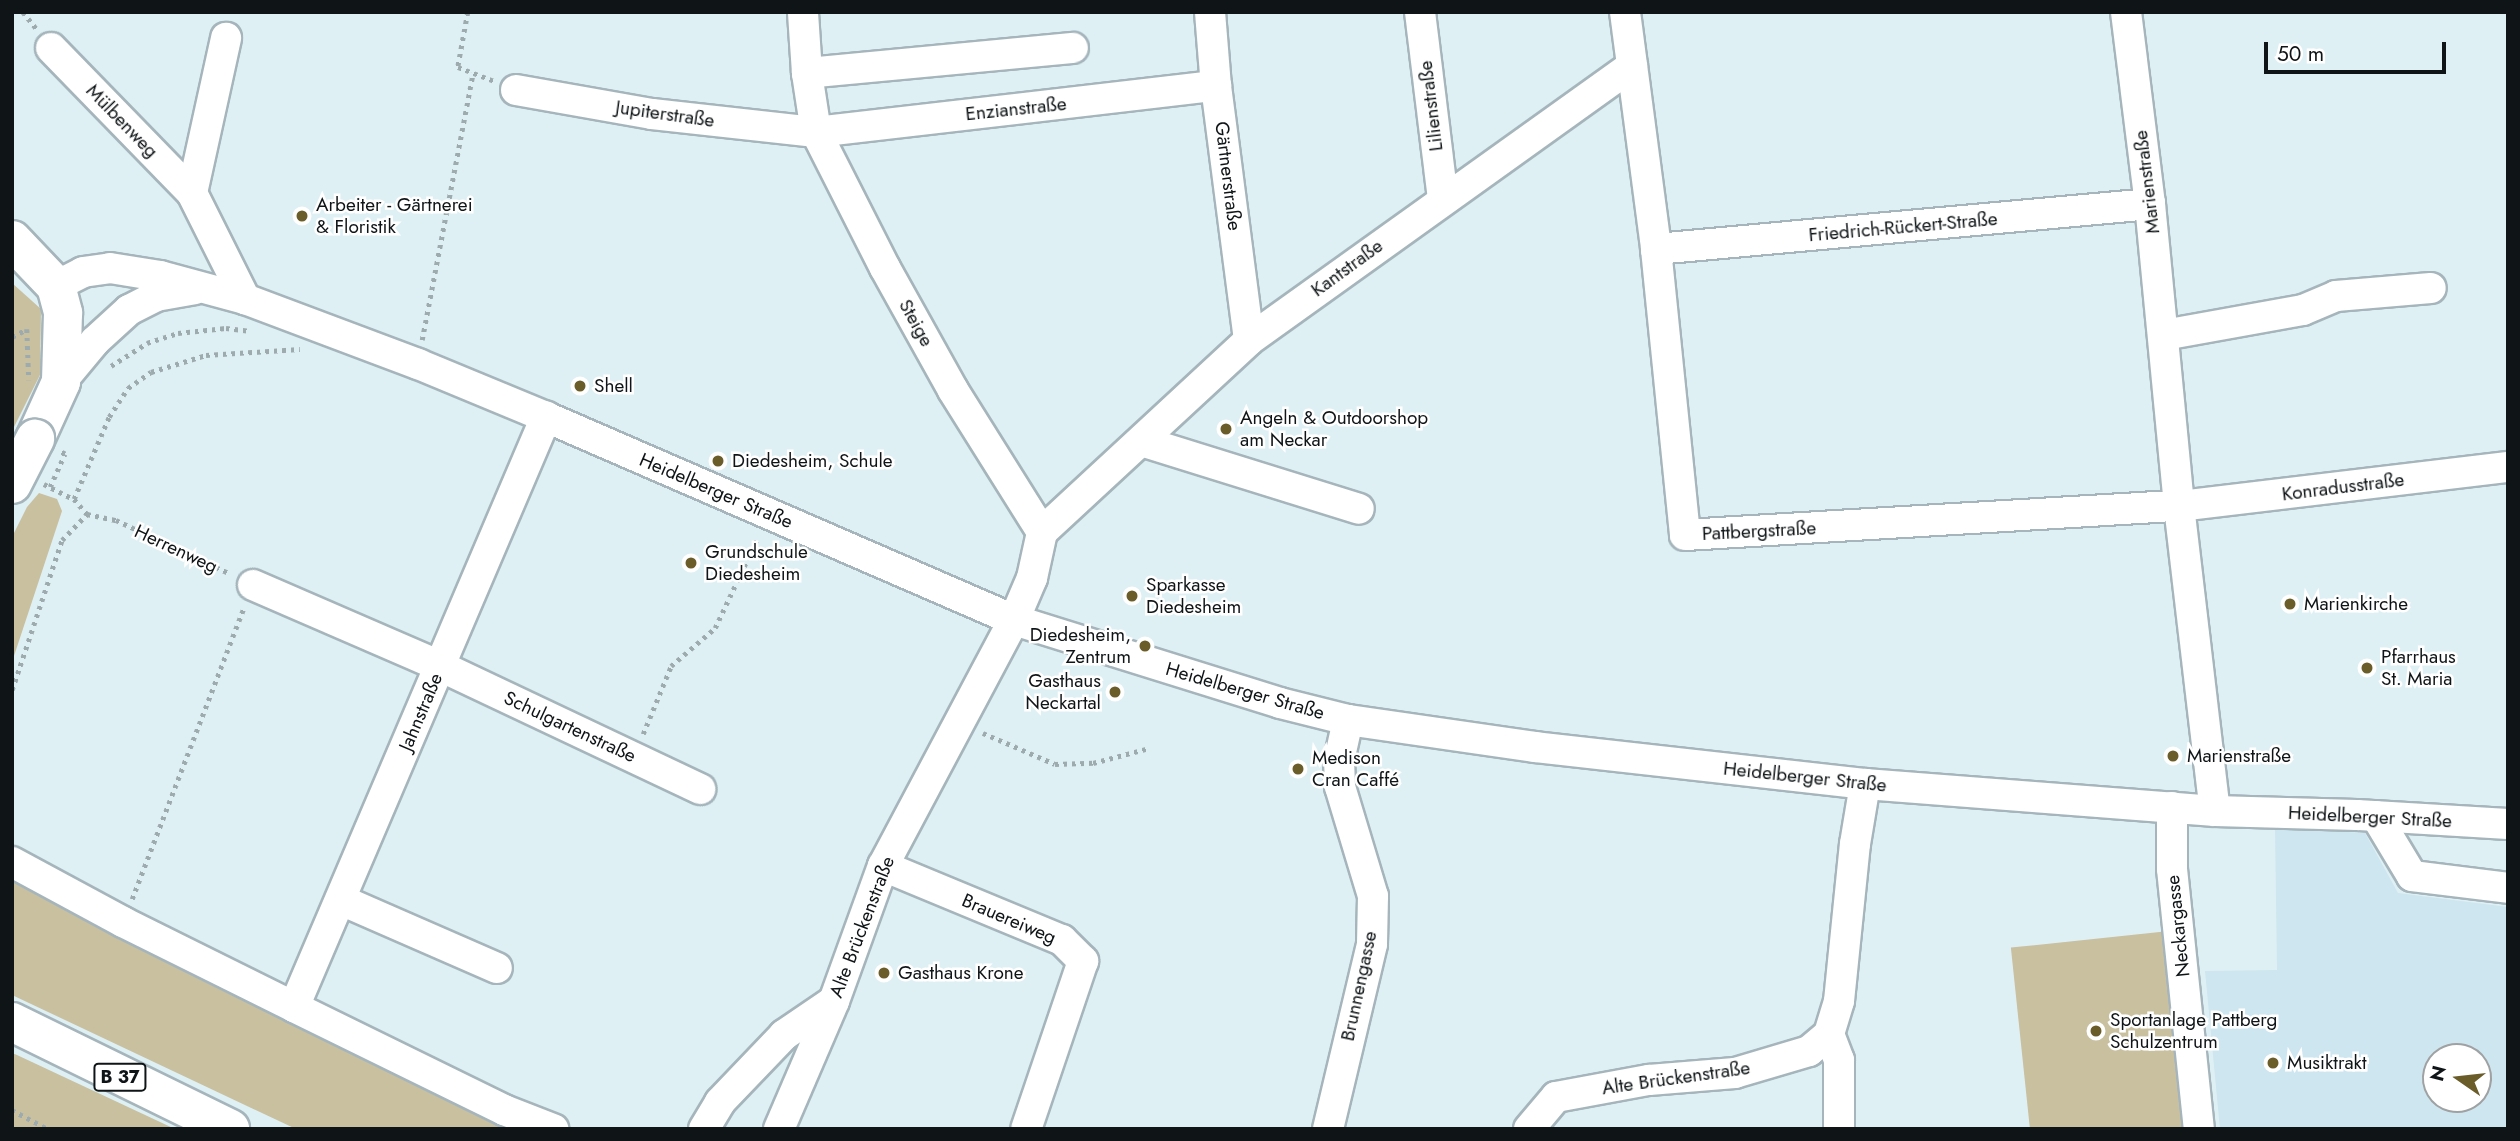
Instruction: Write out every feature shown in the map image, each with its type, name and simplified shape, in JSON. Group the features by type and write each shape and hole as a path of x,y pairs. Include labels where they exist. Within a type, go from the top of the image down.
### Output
{"main road":[{"path":"12,240 56,286 63,313 61,382 12,484"},
{"name":"B 37","path":"12,1022 230,1129"}],"street":[{"name":"Steige","path":"803,12 807,73 816,132 953,390 1042,531"},
{"name":"Gärtnerstraße","path":"1210,12 1216,86 1249,340"},
{"name":"Lilienstraße","path":"1420,12 1443,199"},
{"path":"1625,12 1632,66"},
{"name":"Marienstraße","path":"2126,12 2150,204 2179,506 2215,811"},
{"path":"192,193 226,38"},
{"name":"Mülbenweg","path":"51,48 192,193 245,299"},
{"path":"807,73 1073,48"},
{"name":"Kantstraße","path":"1042,531 1249,340 1632,66"},
{"name":"Pattbergstraße","path":"1632,66 1656,249 1685,535 2179,506"},
{"name":"Enzianstraße","path":"816,132 1216,86"},
{"name":"Jupiterstraße","path":"516,90 652,114 816,132"},
{"name":"Friedrich-Rückert-Straße","path":"1656,249 2150,204"},
{"name":"Heidelberger Straße","path":"56,286 83,272 110,268 160,276 245,299 418,363 1014,620 1194,677 1348,720 1535,747 1865,785 2215,811 2376,816 2508,824"},
{"path":"61,382 95,341 129,310 156,296 202,287"},
{"path":"2164,335 2304,310 2336,296 2431,288"},
{"name":"Jahnstraße","path":"294,1007 547,417"},
{"path":"1140,440 1359,509"},
{"name":"Konradusstraße","path":"2179,506 2508,467"},
{"path":"1014,620 1032,578 1042,531"},
{"path":"253,585 440,666"},
{"name":"Alte Brückenstraße","path":"779,1129 834,1001 883,866 1014,620"},
{"name":"Schulgartenstraße","path":"440,666 700,789"},
{"name":"Brunnengasse","path":"1328,1129 1372,944 1373,896 1340,787 1339,761 1348,720"},
{"path":"1839,1129 1839,1060 1829,1034 1839,1001 1855,844 1865,785"},
{"name":"Neckargasse","path":"2172,807 2172,869 2199,1129"},
{"path":"2376,816 2412,876 2508,888"},
{"path":"12,862 123,922 294,1007 504,1110 553,1129"},
{"name":"Brauereiweg","path":"883,866 1062,940 1083,961 1026,1129"},
{"path":"341,900 497,968"},
{"path":"704,1129 720,1102 783,1035 834,1001"},
{"name":"Alte Brückenstraße","path":"1529,1129 1556,1097 1649,1080 1735,1073 1809,1051 1829,1034"}],"path":[{"path":"468,12 458,67 516,90"},
{"path":"418,363 474,73"},
{"path":"101,373 147,344 178,333 226,328 263,333"},
{"path":"12,690 62,540 87,514 74,499 93,452 128,388 151,372 205,355 299,349 353,340"},
{"name":"Herrenweg","path":"87,514 116,520 253,585"},
{"path":"633,757 671,666 715,628 769,514"},
{"path":"123,922 253,585"},
{"path":"960,722 1055,764 1093,763 1146,749"},
{"path":"12,1110 48,1129"}],"shaded area":[{"path":"12,283 41,309 40,375 12,431"},
{"path":"39,493 57,499 62,511 12,662 12,537 27,507"},
{"path":"2275,828 2365,833 2398,893 2508,907 2508,1129 2220,1129 2205,971 2277,970"},
{"path":"12,862 123,922 116,937 527,1129 296,1129 12,995"},
{"name":"Sportanlage Pattberg Schulzentrum","path":"2169,931 2190,1129 2030,1129 2011,948"},
{"path":"12,1053 17,1055 175,1129 12,1129"}],"place":[{"name":"Arbeiter - Gärtnerei & Floristik","path":"302,216"},
{"name":"Shell","path":"580,386"},
{"name":"Angeln & Outdoorshop am Neckar","path":"1226,429"},
{"name":"Diedesheim, Schule","path":"718,461"},
{"name":"Grundschule Diedesheim","path":"691,563"},
{"name":"Sparkasse Diedesheim","path":"1132,596"},
{"name":"Marienkirche","path":"2290,604"},
{"name":"Diedesheim, Zentrum","path":"1145,646"},
{"name":"Pfarrhaus St. Maria","path":"2367,668"},
{"name":"Gasthaus Neckartal","path":"1115,692"},
{"name":"Marienstraße","path":"2173,756"},
{"name":"Medison Cran Caffé","path":"1298,769"},
{"name":"Gasthaus Krone","path":"884,973"},
{"name":"Sportanlage Pattberg Schulzentrum","path":"2096,1031"},
{"name":"Musiktrakt","path":"2273,1063"}]}
